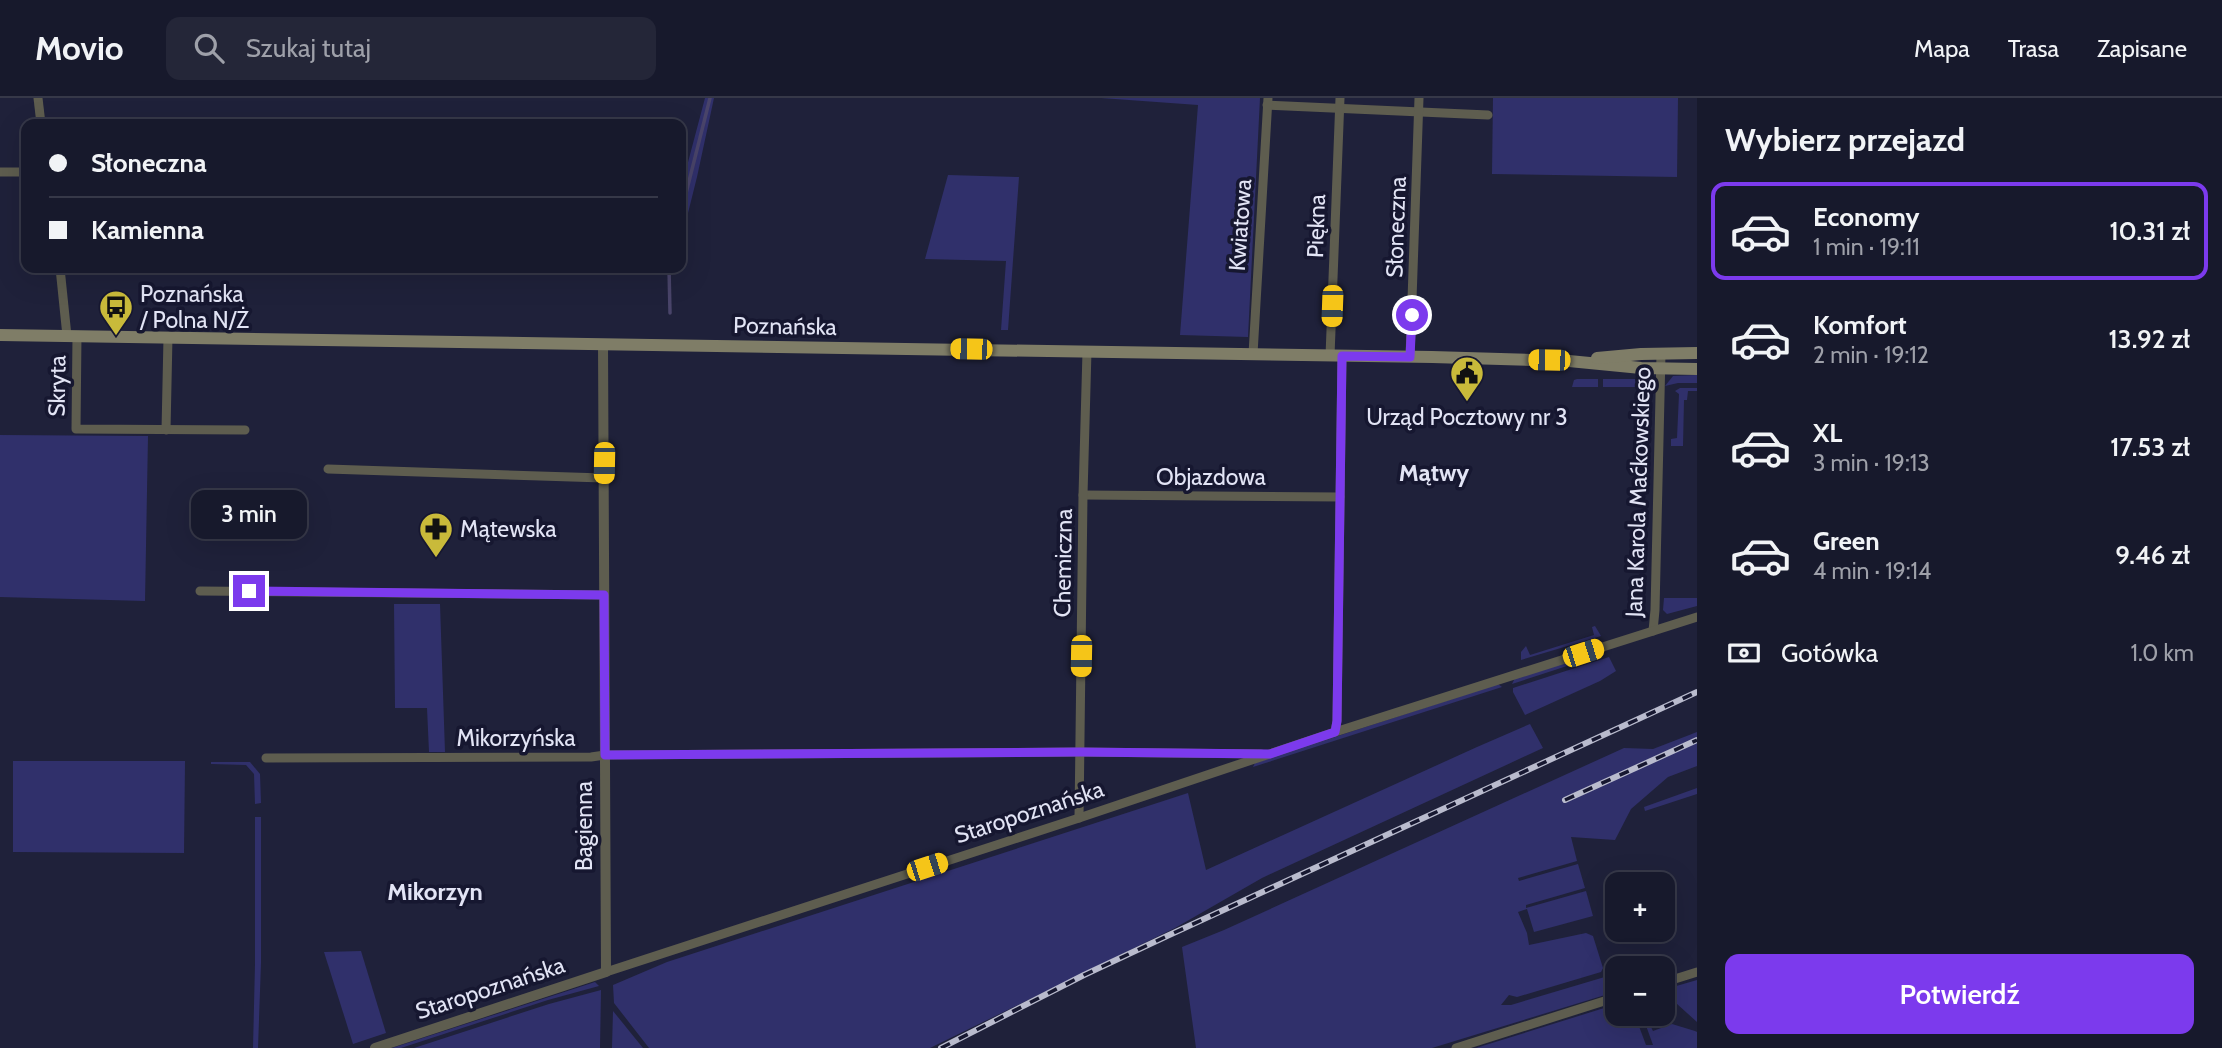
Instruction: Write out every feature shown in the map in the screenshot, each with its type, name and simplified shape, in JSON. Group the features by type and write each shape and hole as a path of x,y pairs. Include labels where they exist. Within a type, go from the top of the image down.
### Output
{"main road":[{"name":"Poznańska","path":"0,335 1410,357 1569,361 1661,369 1697,369"},
{"name":"Poznańska","path":"1569,361 1697,353"}],"street":[{"path":"38,98 40,119"},
{"name":"Piękna","path":"1336,356 1340,98"},
{"name":"Słoneczna","path":"1410,357 1419,98"},
{"path":"1267,102 1340,110 1488,114"},
{"name":"Kwiatowa","path":"1252,354 1267,102"},
{"path":"0,172 21,172"},
{"path":"61,273 72,336"},
{"name":"Skryta","path":"72,336 76,429 245,430"},
{"path":"166,430 167,337"},
{"name":"Bagienna","path":"603,344 606,972"},
{"name":"Chemiczna","path":"1079,818 1087,351"},
{"name":"Jana Karola Maćkowskiego","path":"1653,631 1661,354"},
{"path":"1335,732 1340,497 1336,356"},
{"path":"328,469 603,478"},
{"name":"Objazdowa","path":"1083,495 1340,497"},
{"path":"200,591 604,595"},
{"name":"Staropoznańska","path":"375,1048 1335,732 1697,617"},
{"name":"Mikorzyńska","path":"266,758 1080,752 1270,754"},
{"path":"1218,753 1221,771"},
{"path":"1675,979 1697,972"},
{"path":"1456,1048 1605,1001"}],"shaded area":[{"path":"705,98 714,98 686,221 687,166"},
{"path":"1101,98 1260,98 1248,337 1180,335 1198,105"},
{"path":"1493,98 1678,98 1677,177 1492,174"},
{"path":"948,175 1019,177 1008,330 1001,330 1006,261 925,259"},
{"path":"1697,375 1697,383 1665,386 1673,376"},
{"path":"1577,379 1598,379 1598,387 1572,387"},
{"path":"1603,379 1637,379 1637,387 1603,387"},
{"path":"1680,388 1697,388 1697,391 1688,391 1687,400 1684,400 1683,446 1671,446 1671,439 1677,438 1679,394 1675,391"},
{"path":"0,435 148,436 145,601 0,597"},
{"path":"1664,598 1697,598 1697,606 1667,614 1663,610"},
{"path":"394,604 440,604 445,752 429,752 427,708 395,708"},
{"path":"1595,626 1601,636 1521,660 1521,652 1526,646 1530,655 1594,635 1592,627"},
{"path":"1600,652 1601,655 1512,684 1515,678"},
{"path":"1609,657 1616,671 1525,715 1513,692 1513,688"},
{"path":"1498,684 1502,687 1253,767 1255,763"},
{"path":"1530,724 1543,748 1262,878 1175,928 930,1048 649,1048 614,1003 613,985 667,962 1188,793 1206,870"},
{"path":"1697,732 1697,766 1668,777 1631,809 1615,840 1571,837 1577,861 1518,878 1519,881 1578,864 1585,888 1526,905 1526,908 1586,891 1593,916 1534,932 1527,909 1518,912 1529,945 1586,933 1593,936 1603,968 1601,972 1517,997 1509,995 1501,1005 1511,1005 1605,977 1605,995 1432,1048 1196,1048 1182,947 1624,748 1653,749"},
{"path":"13,761 185,761 184,853 13,852"},
{"path":"211,762 250,762 260,774 261,803 255,804 254,774 246,765"},
{"path":"1697,788 1697,794 1645,811 1644,807"},
{"path":"255,817 261,817 258,1048 253,1048"},
{"path":"361,951 386,1033 353,1044 324,952"},
{"path":"1697,980 1697,1022 1675,1002 1675,986"},
{"path":"595,982 599,986 401,1048 392,1048"},
{"path":"601,990 600,1048 414,1048 549,1004"},
{"path":"1605,1008 1605,1026 1639,1026 1646,1045 1653,1045 1646,1026 1650,1026 1653,1031 1675,1025 1697,1032 1697,1048 1476,1048"},
{"path":"613,1011 643,1048 612,1048"}],"waterway":[{"path":"686,193 710,98"},
{"path":"669,273 670,313"}],"railway":[{"path":"941,1048 1084,975 1697,692"},
{"path":"1565,800 1697,740"}],"place":[{"name":"Poznańska / Polna N/Ż","path":"116,337"},
{"name":"Urząd Pocztowy nr 3","path":"1467,403"},
{"name":"Mątewska","path":"436,559"}],"district":[{"name":"Mątwy","path":"1434,473"},
{"name":"Mikorzyn","path":"435,892"}],"route":[{"path":"249,591 604,595 605,755 1080,752 1270,754 1335,732 1342,356 1410,357 1412,315"}]}
